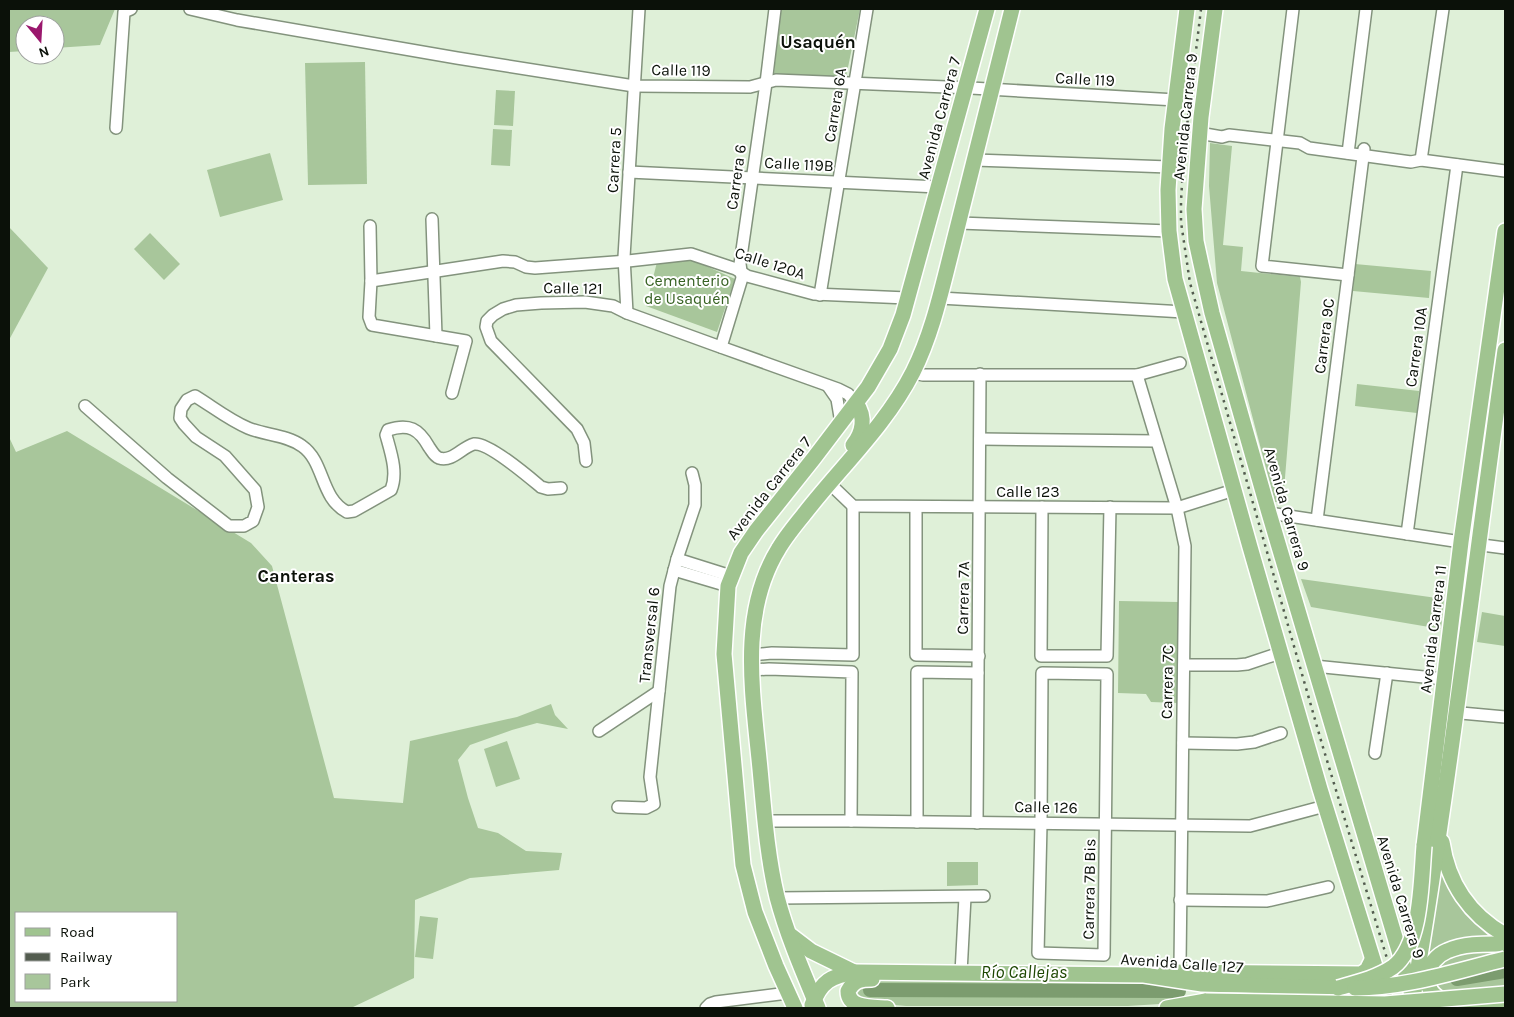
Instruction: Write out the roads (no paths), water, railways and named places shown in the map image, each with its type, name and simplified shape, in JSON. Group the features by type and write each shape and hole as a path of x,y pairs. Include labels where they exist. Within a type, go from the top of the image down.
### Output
{"main road":[{"name":"Avenida Carrera 7","path":"792,1001 755,912 743,865 724,654 729,581 741,552 841,424 868,387 890,349 907,298 987,9"},
{"path":"813,1006 777,898 769,854 751,670 756,606 767,573 779,548 829,483 873,432 912,373 923,349 940,298 960,223 1012,9"},
{"name":"Avenida Carrera 9","path":"1187,9 1169,167 1169,232 1175,279 1280,653 1388,1008"},
{"name":"Avenida Carrera 9","path":"1215,9 1200,131 1194,209 1198,248 1212,313 1269,513 1415,1003"},
{"name":"Avenida Carrera 11","path":"1338,988 1385,972 1400,960 1410,945 1415,930 1460,542 1505,231"},
{"name":"Avenida Carrera 11","path":"1415,1003 1458,712 1479,544 1503,380 1505,350"},
{"path":"814,502 831,474 860,436 862,422 859,406 856,403"},
{"path":"1440,828 1446,861 1458,891 1478,916 1505,935"},
{"path":"789,934 811,951 856,972"},
{"path":"1478,1006 1448,1002 1438,998 1428,985 1428,968 1440,954 1458,947 1505,944"},
{"path":"1144,974 1181,971 1361,974 1368,970 1372,958"},
{"name":"Avenida Calle 127","path":"813,1006 823,984 840,975 856,972 1144,974 1202,984 1375,988 1418,981 1505,959"},
{"path":"887,1008 856,1004 849,998 850,988 855,982 864,979 913,978 943,973"},
{"name":"Avenida Calle 127","path":"1167,1008 1206,1001 1385,1004 1505,994"},
{"path":"792,1001 813,1006"},
{"path":"1458,1008 1505,1006"}],"street":[{"path":"116,128 124,12 130,9"},
{"name":"Calle 119","path":"190,9 237,20 447,57 634,86 750,87 776,80 1176,100"},
{"name":"Carrera 5","path":"627,313 624,261 639,9"},
{"name":"Carrera 6","path":"721,347 742,278 740,264 775,9"},
{"name":"Carrera 6A","path":"820,295 867,9"},
{"path":"1293,9 1262,266 1348,275"},
{"path":"1348,150 1366,9"},
{"path":"1421,160 1443,9"},
{"path":"1200,131 1222,137 1229,135 1300,143 1309,141 1411,162 1421,160 1505,171"},
{"name":"Carrera 9C","path":"1317,520 1364,152"},
{"path":"975,160 1169,167"},
{"name":"Carrera 10A","path":"1407,534 1458,165"},
{"name":"Calle 119B","path":"629,172 938,186"},
{"path":"432,218 436,336"},
{"path":"960,223 1169,232"},
{"path":"370,226 371,281 369,318 372,325 466,341 452,393"},
{"name":"Calle 120A","path":"371,281 503,261 515,262 526,267 535,268 690,254 741,272 747,276 820,295 907,298"},
{"path":"940,298 1184,312"},
{"name":"Calle 121","path":"586,461 584,443 577,429 491,341 486,327 487,321 503,309 516,305 541,303 585,302 612,306 828,386 848,394 856,403"},
{"path":"912,373 923,375 1137,375 1180,363"},
{"name":"Carrera 7A","path":"977,823 980,374"},
{"name":"Carrera 7C","path":"1137,375 1176,508 1185,546 1180,900 1181,971"},
{"path":"828,386 837,399 841,424"},
{"path":"84,406 167,478 229,526 244,526 253,521 258,507 255,490 225,456 196,437 180,418 181,408 187,400 195,396 248,428 295,442 304,447 317,465 326,489 342,509 347,512 354,511 391,490 394,473 386,435 388,430 400,426 407,427 424,437 435,456 442,459 448,458 472,444 480,444 492,449 541,487 548,489 561,488"},
{"path":"980,439 1156,441"},
{"name":"Transversal 6","path":"618,806 646,808 654,804 650,777 667,604 675,565 695,505 695,485 692,473"},
{"path":"752,655 772,653 853,655 853,506 829,483"},
{"name":"Calle 123","path":"853,506 1176,508 1234,490"},
{"path":"916,507 916,655 979,656"},
{"path":"1042,507 1041,656 1107,656 1110,507"},
{"path":"1269,513 1460,542"},
{"path":"1479,544 1505,548"},
{"path":"675,565 729,581"},
{"path":"1184,665 1247,664 1280,653"},
{"path":"1314,666 1444,679"},
{"path":"751,670 852,672 851,821"},
{"path":"917,822 917,672 978,673"},
{"name":"Carrera 7B Bis","path":"1042,673 1107,674 1106,824 1104,955 1038,953 1042,673"},
{"path":"1375,753 1386,673"},
{"path":"599,731 659,691"},
{"path":"1458,712 1505,718"},
{"path":"1183,744 1237,744 1254,742 1281,733"},
{"name":"Calle 126","path":"765,822 851,821 1250,826 1325,806"},
{"path":"1180,900 1267,901 1328,887"},
{"path":"777,898 984,896"},
{"path":"962,973 965,897"},
{"path":"1181,971 1187,978 1202,984"},
{"path":"708,1006 792,1001"}],"waterway":[{"name":"Río Callejas","path":"1457,979 1505,971"},
{"name":"Río Callejas","path":"870,990 1179,991"}],"railway":[{"path":"1201,9 1184,151 1181,201 1181,222 1190,283 1322,744 1402,1008"}],"district":[{"name":"Usaquén","path":"818,42"},
{"name":"Canteras","path":"296,576"}],"park label":[{"name":"Cementerio de Usaquén","path":"687,289"}]}
